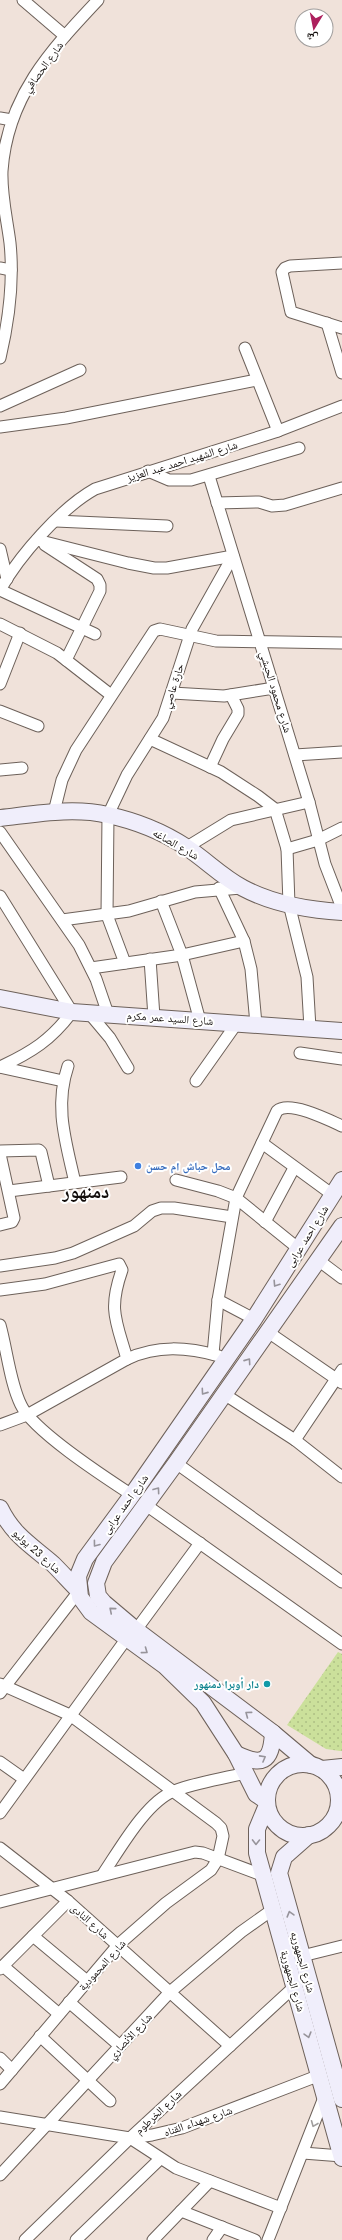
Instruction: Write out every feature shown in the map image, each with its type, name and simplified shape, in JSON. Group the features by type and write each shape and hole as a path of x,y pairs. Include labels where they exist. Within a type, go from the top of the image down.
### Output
{"main road":[{"name":"شارع الصاغه","path":"0,818 54,812 87,812 108,815 141,825 187,847 243,888 288,904 316,910 342,912"},
{"name":"شارع السيد عمر مكرم","path":"0,998 72,1012 342,1031"},
{"name":"شارع احمد عرابى","path":"316,1767 273,1733 131,1634 91,1612 83,1602 79,1591 78,1576 85,1559 132,1495 220,1356 254,1320 342,1180"},
{"name":"شارع احمد عرابى","path":"267,1801 256,1794 236,1754 215,1719 185,1683 131,1634 101,1600 97,1592 96,1583 104,1562 176,1463 342,1226"},
{"name":"شارع 23 يوليو","path":"2,1517 18,1535 52,1564 79,1591"},
{"path":"236,1754 256,1762 266,1758 271,1750 273,1733"},
{"path":"316,1767 336,1785 339,1796 339,1807 335,1825 309,1835 290,1834 275,1822 267,1801 269,1787 282,1771 291,1766 342,1767"},
{"name":"شارع الجمهورية","path":"267,1801 256,1837 257,1853 294,1987 332,2073 325,2095 342,2157"},
{"name":"شارع الجمهوريه","path":"309,1835 284,1857 279,1868 280,1879 302,1956 332,2073 342,2099"}],"street":[{"path":"22,0 65,36"},
{"name":"شارع الحصافي","path":"0,358 4,320 6,269 3,216 3,146 24,92 33,77 65,36 98,0"},
{"path":"0,118 12,120"},
{"path":"342,263 290,266 285,268 282,272 291,312 342,328"},
{"path":"327,323 342,373"},
{"path":"245,348 278,431"},
{"path":"0,406 80,370"},
{"path":"0,427 66,418 257,380"},
{"name":"شارع الشهيد احمد عبد العزيز","path":"0,590 37,540 75,502 95,489 148,470 278,431 342,406"},
{"path":"148,470 169,480 180,481 209,476 299,448"},
{"name":"شارع محمود الحبشي","path":"209,476 295,755 309,802 318,840 333,888 342,908"},
{"path":"218,503 258,502 272,506 285,505 342,488"},
{"path":"56,521 167,526"},
{"path":"37,540 128,564 154,568 167,568 233,556"},
{"path":"37,540 99,582 100,591 66,660"},
{"path":"0,549 7,579"},
{"name":"حارة عاصي","path":"108,815 127,776 163,718 190,636 233,556"},
{"path":"0,590 95,634"},
{"path":"0,624 47,647 111,695"},
{"path":"54,812 68,765 151,634 160,629 216,641 342,643"},
{"path":"0,684 20,633"},
{"path":"172,693 206,696 231,695 274,688"},
{"path":"210,767 223,739 238,714 238,709 231,695"},
{"path":"0,711 38,726"},
{"path":"150,739 210,767 258,796 275,809 287,849 288,904 306,977 310,1028"},
{"path":"295,755 342,752"},
{"path":"0,770 22,768"},
{"path":"187,847 231,820 309,802"},
{"path":"108,815 107,915 125,963"},
{"path":"287,849 318,840 342,828"},
{"path":"0,832 79,946 91,968 108,1014"},
{"path":"62,920 129,911 195,892 218,888 243,888"},
{"path":"218,888 244,941 251,969 256,1024"},
{"path":"0,896 72,1012 56,1033 36,1048 0,1067"},
{"path":"162,901 182,955 200,1021"},
{"path":"91,968 182,955 244,941"},
{"path":"150,959 154,1018"},
{"path":"89,1013 110,1038 128,1068"},
{"path":"196,1081 237,1023"},
{"path":"300,1053 342,1059"},
{"path":"68,1066 63,1081 60,1104 63,1132 75,1183"},
{"path":"0,1067 63,1081"},
{"path":"0,1425 27,1415 142,1352 162,1348 184,1349 220,1356 218,1300 236,1198 278,1111 284,1107 318,1116 342,1126"},
{"path":"262,1143 294,1168 333,1195"},
{"path":"0,1225 13,1221 9,1191 0,1152 39,1150 41,1152 49,1186"},
{"path":"265,1222 294,1168"},
{"path":"9,1191 121,1177"},
{"path":"176,1180 218,1190 236,1198 299,1249"},
{"path":"0,1266 55,1258 73,1253 134,1226 152,1211 161,1208 174,1208 232,1217"},
{"path":"318,1260 342,1278"},
{"path":"0,1290 45,1284 119,1264 122,1270 116,1286 113,1309 127,1359"},
{"path":"218,1300 254,1320"},
{"path":"0,1325 18,1397 27,1415 70,1451 132,1495"},
{"path":"268,1332 340,1377 295,1440"},
{"path":"224,1394 295,1440 342,1477"},
{"path":"176,1463 342,1582"},
{"path":"146,1505 342,1644"},
{"path":"0,1813 70,1715 200,1543"},
{"path":"79,1591 2,1688 70,1715 221,1828 223,1836 218,1859"},
{"path":"0,1762 24,1779"},
{"path":"103,1874 153,1806 173,1791 245,1773"},
{"name":"شارع النادى","path":"0,1848 68,1901 230,2046"},
{"path":"0,1902 103,1874 195,1852 262,1875"},
{"name":"شارع المحمودية","path":"0,2084 118,1945 166,1903 206,1875 218,1859"},
{"path":"59,2014 1,1967 68,1901"},
{"name":"شارع الأنصاري","path":"0,2175 170,1992 241,1932 272,1910"},
{"path":"33,1936 87,1981"},
{"path":"302,1956 342,1946"},
{"name":"شارع الخرطوم","path":"25,2240 130,2138 294,1987"},
{"path":"69,2002 120,2046"},
{"path":"40,2036 110,2101"},
{"path":"0,2058 12,2070"},
{"name":"شارع شهداء القناه","path":"0,2117 130,2138 182,2128 332,2073"},
{"path":"268,2240 325,2095"},
{"path":"130,2138 160,2159 210,2181 281,2208"},
{"path":"303,2153 342,2157"},
{"path":"76,2240 160,2159"},
{"path":"153,2240 210,2181"},
{"path":"181,2211 255,2240"},
{"path":"213,2240 222,2227"}],"green space":[{"path":"338,1652 342,1654 342,1751 326,1749 287,1725"}],"place":[{"name":"محل حباش ام حسن","path":"138,1166"},
{"name":"دار أوبرا دمنهور","path":"267,1684"}],"district":[{"name":"دمنهور","path":"86,1191"}]}
